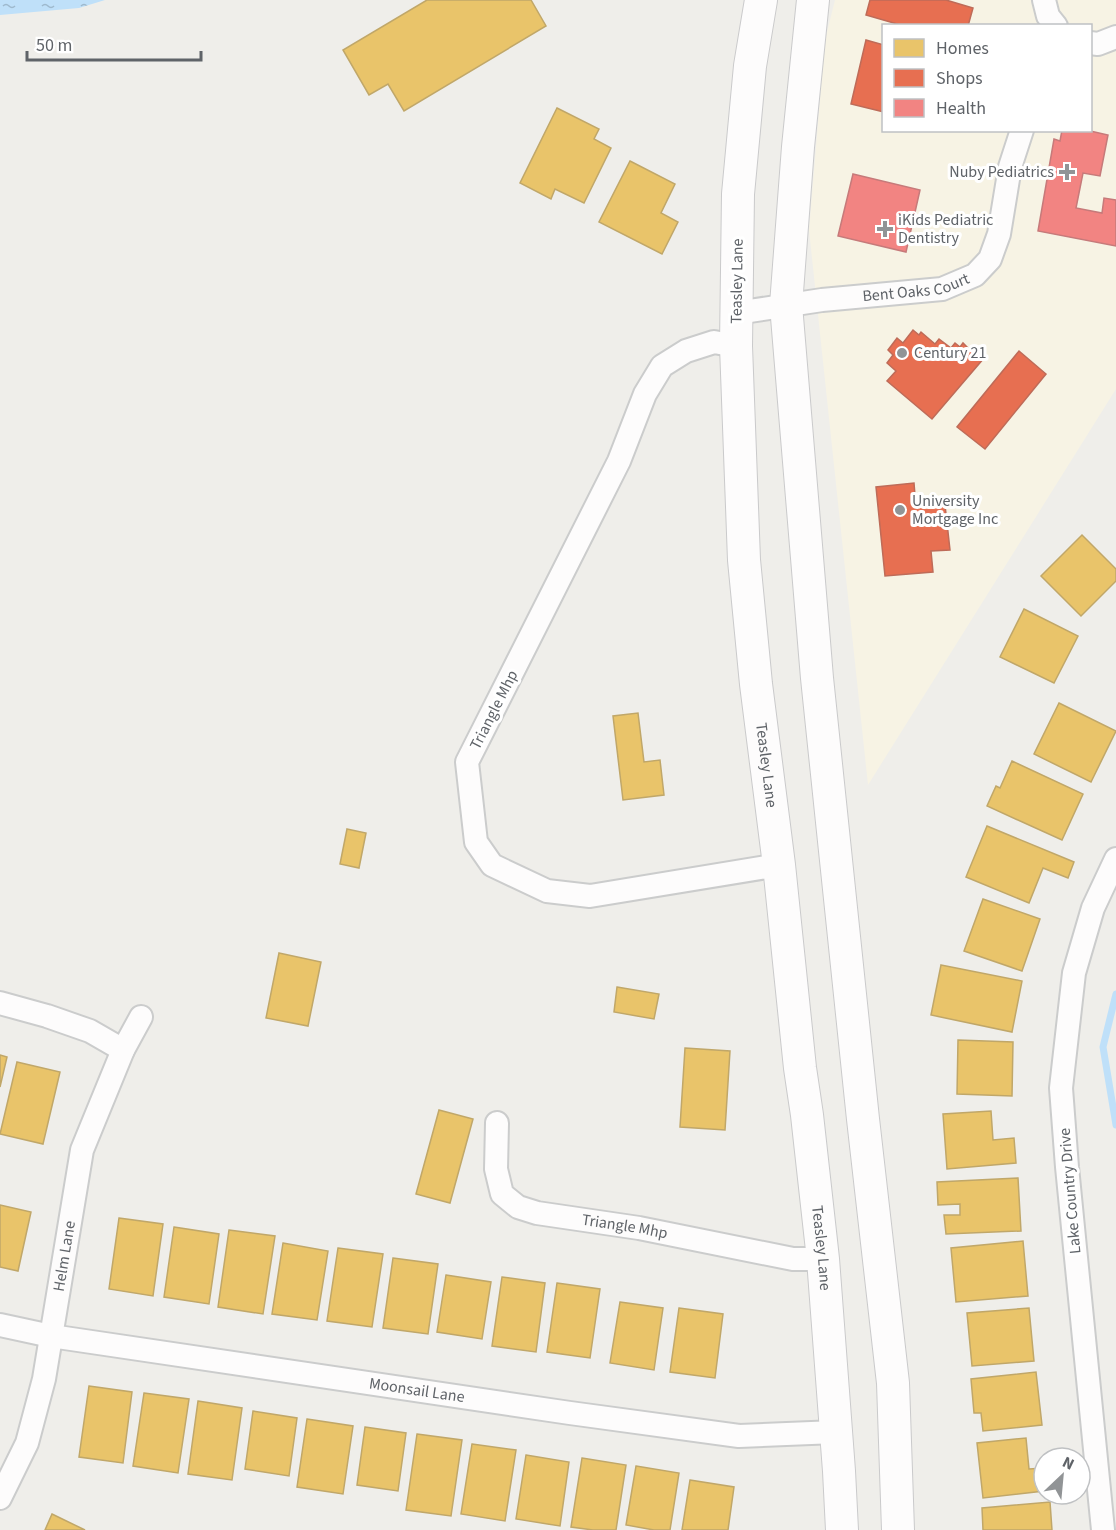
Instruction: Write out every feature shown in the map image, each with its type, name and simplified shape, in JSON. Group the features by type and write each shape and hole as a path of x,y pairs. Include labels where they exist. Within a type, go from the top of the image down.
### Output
{"main road":[{"name":"Teasley Lane","path":"761,0 750,66 738,194 736,346 744,560 756,684 779,865 823,1260 842,1530"},
{"path":"813,0 798,147 786,305 817,678 862,1119 893,1383 898,1530"}],"street":[{"path":"1044,0 1048,16 1054,24"},
{"path":"1092,43 1098,44 1116,37"},
{"name":"Bent Oaks Court","path":"736,313 786,305 942,289 975,275 990,259 999,234 1010,167 1021,132"},
{"name":"Triangle Mhp","path":"736,346 714,342 686,351 662,366 645,394 619,461 467,762 476,842 492,865 547,891 590,896 779,865"},
{"name":"Lake Country Drive","path":"1103,1530 1066,1167 1061,1088 1074,973 1093,908 1116,859"},
{"path":"0,1003 90,1031 123,1050"},
{"name":"Helm Lane","path":"0,1498 27,1443 44,1379 82,1150 123,1050 141,1017"},
{"name":"Triangle Mhp","path":"497,1123 496,1169 502,1194 518,1207 537,1213 639,1228 793,1259 823,1260"},
{"name":"Moonsail Lane","path":"0,1325 51,1336 739,1436 836,1432"}],"shaded area":[{"path":"835,0 1116,0 1116,389 868,785 809,230 825,40"}],"water":[{"path":"0,0 105,0 79,8 0,15"}],"building: Homes":[{"path":"427,0 531,0 546,26 404,111 388,84 369,95 343,50"},
{"path":"557,108 599,129 594,139 611,148 584,203 555,189 551,199 520,183"},
{"path":"630,161 675,184 661,213 678,222 662,254 599,222"},
{"path":"1082,535 1116,569 1116,581 1081,616 1041,576"},
{"path":"1024,609 1078,636 1054,683 1000,657"},
{"path":"1059,703 1116,731 1091,782 1034,754"},
{"path":"638,713 644,762 660,760 664,795 623,800 613,716"},
{"path":"1012,761 1083,794 1062,840 987,806 996,786 1000,788"},
{"path":"987,826 1074,862 1068,878 1043,868 1029,903 966,877"},
{"path":"347,829 366,833 359,868 340,864"},
{"path":"983,899 1040,919 1022,971 964,951"},
{"path":"279,953 321,962 308,1026 266,1018"},
{"path":"941,965 1022,981 1012,1032 931,1015"},
{"path":"617,987 659,994 654,1019 614,1012"},
{"path":"958,1040 1013,1042 1012,1096 957,1094"},
{"path":"685,1048 730,1051 725,1130 680,1127"},
{"path":"0,1055 7,1057 0,1087"},
{"path":"17,1062 60,1072 43,1144 0,1134"},
{"path":"439,1110 473,1119 450,1203 416,1194"},
{"path":"991,1111 993,1140 1014,1138 1016,1163 947,1169 943,1114"},
{"path":"1018,1178 1021,1231 946,1234 944,1215 960,1215 960,1204 938,1205 937,1182"},
{"path":"0,1205 31,1212 18,1271 0,1267"},
{"path":"119,1218 163,1224 153,1296 109,1289"},
{"path":"174,1227 219,1234 209,1304 164,1297"},
{"path":"229,1230 275,1236 263,1314 218,1307"},
{"path":"1023,1241 1028,1296 956,1302 951,1248"},
{"path":"283,1243 328,1251 317,1320 272,1314"},
{"path":"338,1248 383,1254 372,1327 327,1321"},
{"path":"393,1258 438,1264 428,1334 383,1328"},
{"path":"446,1275 491,1282 482,1339 437,1332"},
{"path":"502,1277 545,1283 536,1352 492,1346"},
{"path":"557,1283 600,1289 590,1358 547,1352"},
{"path":"620,1302 663,1308 654,1370 610,1363"},
{"path":"679,1308 723,1314 715,1378 670,1372"},
{"path":"1029,1308 1034,1361 972,1366 967,1313"},
{"path":"1036,1372 1042,1425 983,1431 981,1413 974,1413 971,1379"},
{"path":"89,1386 132,1392 123,1463 79,1457"},
{"path":"144,1393 189,1399 178,1473 133,1466"},
{"path":"198,1401 242,1408 232,1480 188,1474"},
{"path":"253,1411 297,1418 289,1476 245,1469"},
{"path":"307,1419 353,1426 343,1494 297,1487"},
{"path":"365,1427 406,1433 398,1491 357,1485"},
{"path":"417,1434 462,1440 451,1516 406,1510"},
{"path":"1026,1438 1029,1469 1032,1469 1032,1492 983,1498 977,1443"},
{"path":"472,1444 516,1450 505,1521 461,1514"},
{"path":"526,1455 569,1462 560,1526 516,1519"},
{"path":"582,1458 626,1465 616,1530 571,1527"},
{"path":"636,1466 679,1473 670,1530 654,1530 626,1525"},
{"path":"690,1480 734,1487 728,1530 682,1530"},
{"path":"1032,1504 1032,1506 1050,1506 1052,1530 983,1530 982,1508"},
{"path":"52,1514 85,1530 45,1530"}],"building: Shops":[{"path":"870,0 946,0 973,8 969,24 897,24 866,15"},
{"path":"866,40 882,44 882,112 851,104"},
{"path":"913,330 919,335 921,332 935,344 939,339 951,348 955,343 960,347 963,343 984,358 932,419 887,381 896,371 887,363 893,355 888,350 897,338 903,343"},
{"path":"1019,351 1046,374 985,449 957,427"},
{"path":"914,483 916,508 945,505 950,550 931,551 933,572 885,576 876,487"}],"building: Health":[{"path":"1092,131 1108,135 1100,176 1083,173 1076,208 1102,213 1104,198 1116,200 1116,246 1038,231 1054,139 1060,141 1062,132"},
{"path":"853,174 920,190 906,252 838,236"}],"waterway":[{"path":"1116,994 1103,1047 1116,1125"}],"place":[{"name":"Nuby Pediatrics","path":"1067,172"},
{"name":"iKids Pediatric Dentistry","path":"885,229"},
{"name":"Century 21","path":"902,353"},
{"name":"University Mortgage Inc","path":"900,510"}]}
